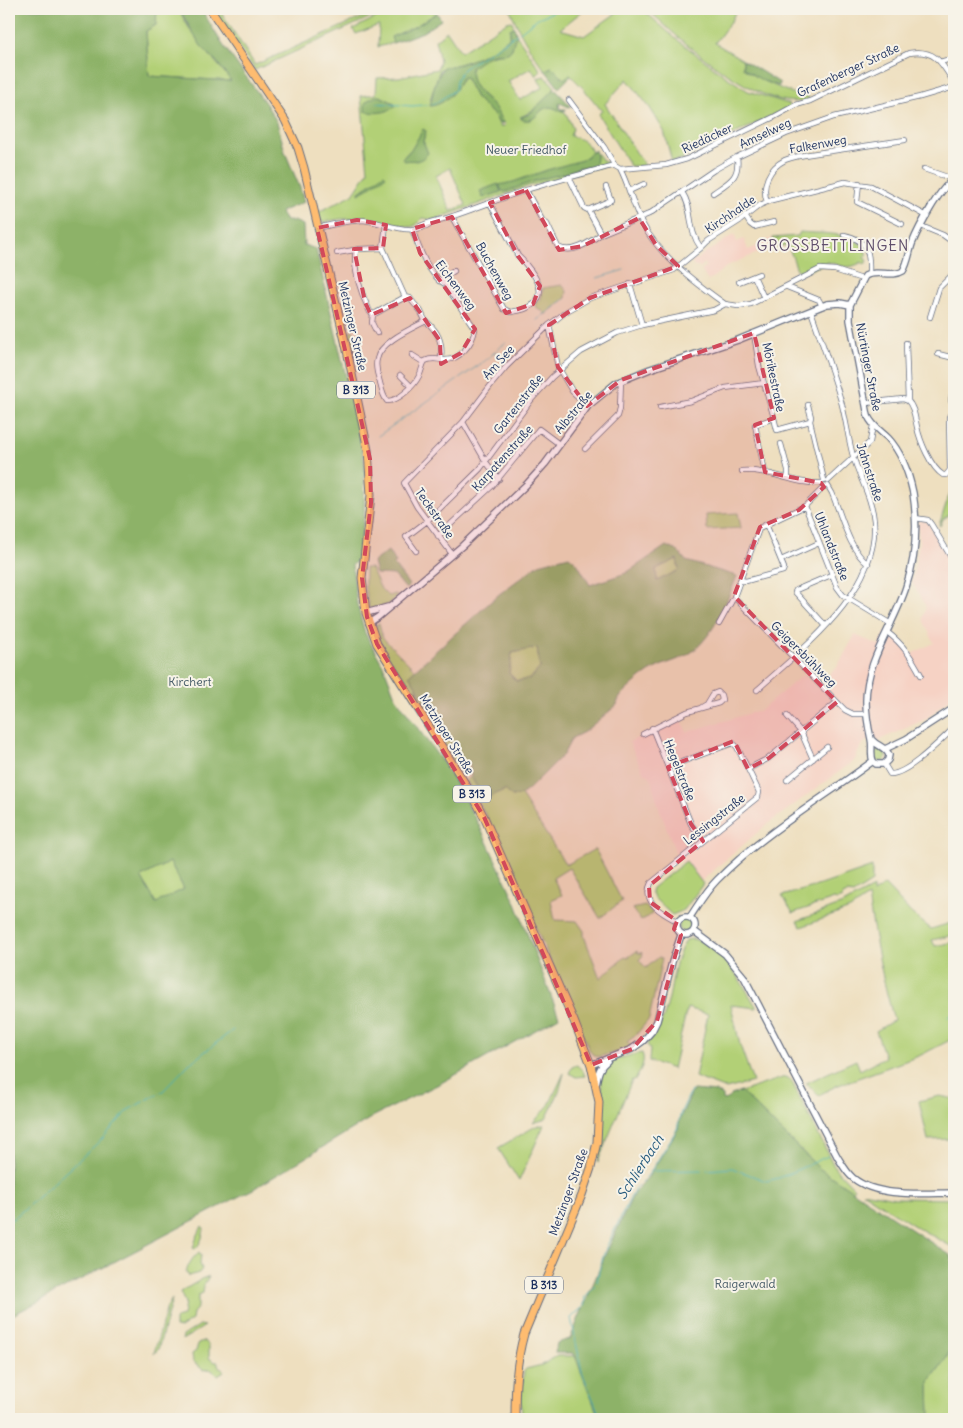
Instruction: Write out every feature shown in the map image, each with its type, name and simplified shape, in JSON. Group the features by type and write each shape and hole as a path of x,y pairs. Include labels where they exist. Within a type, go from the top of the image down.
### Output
{"main road":[{"name":"B 313","path":"210,9 275,103 293,135 304,168 317,228"},
{"name":"Metzinger Straße","path":"317,228 345,341 370,459 371,503 362,578 369,623 377,644 473,796 484,817 556,977 591,1065 599,1102 594,1155 582,1195 524,1334 519,1351 516,1372 515,1419"}],"street":[{"name":"Grafenberger Straße","path":"796,105 818,98 909,53 928,53 937,57 940,62"},
{"path":"954,58 940,62 954,83"},
{"name":"Amselweg","path":"526,190 542,220 548,224 560,249 583,246 601,234 658,209 737,157 786,134 816,122 954,87"},
{"path":"569,100 618,167 639,218 656,245 678,266 725,304"},
{"name":"Riedäcker","path":"618,167 666,164 687,159 796,105"},
{"name":"Falkenweg","path":"768,202 764,192 765,183 776,167 786,160 810,154 904,140"},
{"path":"844,235 860,242 867,248 869,274 895,274 903,270 912,244 921,226 954,179 952,167 953,152"},
{"path":"713,193 733,179 737,168 737,157"},
{"path":"317,228 357,220 414,228 452,217 568,177 618,167"},
{"path":"924,168 954,179"},
{"path":"568,177 584,208 588,210 601,234"},
{"name":"Kirchhalde","path":"678,266 713,237 719,235 753,209 768,202 838,183 859,183 871,186 927,216"},
{"path":"859,183 857,202 902,224"},
{"path":"629,191 644,184"},
{"path":"588,210 611,200 606,187"},
{"path":"682,192 688,204 692,232 701,248"},
{"name":"Buchenweg","path":"452,217 504,309 510,312 522,310 536,301 540,295 540,286 525,261 518,256 490,203"},
{"path":"745,216 754,227 774,222"},
{"path":"386,225 383,248 405,297"},
{"path":"921,226 943,235 954,243"},
{"name":"Eichenweg","path":"414,228 420,253 475,329 469,343 458,356 451,359 441,359"},
{"path":"337,253 383,248"},
{"path":"356,251 359,285 367,307 373,314 372,322 377,333"},
{"name":"Am See","path":"404,483 463,422 506,367 549,325 582,302 669,272 678,266"},
{"name":"Gartenstraße","path":"416,550 406,538 427,521 486,462 532,399 560,370 589,347 617,332 642,325 718,309 725,304 745,305 764,298 800,280 803,276 820,269 835,270 862,279"},
{"path":"439,281 454,271"},
{"path":"930,317 939,288 954,273"},
{"path":"739,282 757,274 764,298"},
{"name":"Nürtinger Straße","path":"869,274 862,279 850,304 849,316 865,403 870,420 890,441 904,463 912,490 915,518 912,567 904,594 876,656 866,694 866,714 873,751"},
{"path":"630,284 642,325"},
{"path":"786,287 819,300 822,306"},
{"path":"373,314 405,297 410,298 426,321 431,324 440,341 441,359 431,358 423,362 418,377 411,386 397,399 387,401 378,376 377,358 381,349 389,342 426,321"},
{"name":"Albstraße","path":"369,623 452,554 526,486 588,406 621,380 754,333 822,306 835,303 850,304"},
{"name":"Jahnstraße","path":"757,690 794,658 849,599 868,564 873,542 873,515 868,493 854,458 841,400 811,310"},
{"path":"549,325 556,363 572,391 588,406"},
{"name":"Mörikestraße","path":"754,333 764,383 774,418 755,425 765,472"},
{"path":"906,343 908,401 912,407 921,443 938,472 943,475 946,475 950,470 949,417 954,411 951,400 954,385"},
{"path":"938,354 954,358"},
{"path":"412,355 423,362"},
{"path":"400,375 411,386"},
{"path":"585,450 618,416 621,402 621,380"},
{"path":"660,407 691,401 726,388 764,383"},
{"path":"865,403 903,399 908,401"},
{"path":"808,405 825,484 832,493 854,548 868,564"},
{"path":"774,418 777,430 810,421"},
{"path":"463,422 486,462 499,479"},
{"path":"719,624 734,597 759,529 805,506 825,484 870,442 873,424"},
{"name":"Karpatenstraße","path":"438,536 499,479 539,429 560,444"},
{"path":"781,444 788,470 788,478"},
{"path":"742,472 765,472 810,484 825,484"},
{"name":"Teckstraße","path":"404,483 427,521 452,554"},
{"name":"Uhlandstraße","path":"805,506 831,575 840,591 849,599 891,624"},
{"path":"915,518 921,518 931,524 954,562"},
{"path":"740,580 746,581 783,571 784,568 766,524"},
{"path":"781,560 819,544"},
{"path":"949,553 954,550"},
{"path":"825,625 795,592 831,575"},
{"name":"Geigersbühlweg","path":"734,597 837,702 850,713 866,714"},
{"name":"Albstraße","path":"366,612 390,606"},
{"path":"887,632 897,639 910,655 922,675"},
{"path":"668,767 733,743 737,746 748,769 769,758 837,702"},
{"name":"Hegelstraße","path":"702,707 652,728 691,824 703,841"},
{"path":"872,740 884,750 888,760 884,764 876,764 873,761 871,756 873,751 884,750 906,739 954,708"},
{"path":"788,716 801,732 813,758"},
{"path":"643,734 652,728"},
{"path":"884,764 890,774 896,774 926,753 954,728"},
{"path":"787,780 827,746"},
{"path":"690,918 701,899 742,858 873,761"},
{"name":"Lessingstraße","path":"677,922 650,902 649,886 653,880 758,797 759,792 748,769"},
{"path":"682,918 690,918 694,922 694,931 690,935 681,935 677,930 677,922 682,918"},
{"path":"694,931 725,954 744,977 847,1172 861,1184 887,1191 954,1192"},
{"path":"591,1065 632,1049 643,1041 655,1026 681,935"},
{"path":"596,1084 602,1065 612,1057"}],"highlighted area":[{"path":"526,190 559,250 583,246 639,218 656,245 678,266 590,298 549,325 558,367 587,406 621,380 754,333 774,418 755,425 765,472 821,483 824,487 799,510 760,527 734,596 837,702 769,758 748,769 734,741 668,767 691,824 703,841 649,886 650,902 677,921 674,929 681,935 657,1021 632,1049 591,1065 484,817 377,644 367,617 362,578 371,503 370,459 317,228 357,220 386,225 383,248 354,249 365,302 371,315 410,298 440,341 441,364 461,353 475,329 420,253 412,229 452,217 506,313 533,304 540,286 518,256 490,203"}],"shaded area":[{"path":"734,234 737,242 744,239 748,250 760,245 760,242 773,238 775,246 729,265 708,281 701,270 706,267 704,263 701,267 695,267 692,261 698,259 705,252"},
{"path":"918,520 929,524 954,566 954,695 926,719 877,741 874,737 862,744 854,761 765,826 699,883 677,856 659,808 650,776 644,773 629,742 680,719 687,732 761,710 804,674 816,687 837,667 855,635 879,645 887,629 911,654 934,643 923,619 926,607 912,582 919,544"}],"green space":[{"name":"Kirchert","path":"9,9 157,9 156,25 146,31 149,76 231,81 216,61 201,46 179,9 201,9 223,45 277,122 285,152 304,202 280,212 286,221 294,221 303,225 304,245 316,249 365,464 364,516 358,560 352,565 357,604 365,633 384,667 396,698 446,767 479,825 515,901 559,1017 441,1083 374,1116 257,1187 9,1317","holes":["170,862 184,889 156,903 141,877"]},
{"path":"157,9 179,9 196,38 232,81 149,76 146,31 156,25"},
{"path":"212,9 219,9 255,65 381,9 384,11 255,70"},
{"path":"393,9 435,9 437,13 414,27 392,37 393,43 378,47 379,25 356,34 353,29"},
{"path":"510,9 585,9 560,29 584,36 622,9 642,9 675,38 725,76 748,91 789,104 790,107 685,158 672,162 664,131 650,108 627,79 605,104 645,166 630,166 598,114 602,111 570,75 564,79 552,67 545,70 525,41"},
{"path":"646,9 737,9 715,43 743,60 743,68 749,72 784,90 808,96 809,100 793,102 776,99 740,82 705,59"},
{"path":"437,13 441,20 423,32 393,43 391,37 414,27"},
{"name":"Neuer Friedhof","path":"512,21 514,27 510,29 510,36 503,43 487,53 468,61 440,69 430,100 459,84 462,78 465,77 476,98 495,116 500,127 505,125 495,108 474,86 471,68 484,58 512,49 514,39 517,36 541,71 536,76 531,68 508,81 520,100 543,87 537,78 545,76 555,87 540,105 520,117 529,117 548,103 566,113 573,129 570,136 578,138 585,143 593,156 502,191 586,166 596,158 596,154 604,162 611,164 529,186 433,220 423,218 411,227 369,219 341,219 327,221 327,223 320,221 317,213 353,194 368,171 361,96 376,94 377,78 399,77 437,69 440,61 435,40 447,31 461,52 507,22","holes":["380,96 394,103 365,111","424,130 426,131 423,141 425,146 417,161 402,159 413,147","450,168 466,205 451,211 436,176"]},
{"path":"514,27 517,36 509,52 488,56 471,68 474,85 493,105 503,123 500,125 495,116 476,98 465,77 462,78 445,100 430,106 435,83 443,67 460,64 479,57 497,47 510,36 510,29"},
{"path":"743,60 780,83 779,86 763,81 743,68"},
{"path":"552,67 564,79 569,75 571,76 559,88 545,70"},
{"path":"555,89 571,106 560,103 560,109 566,110 560,111 547,107 532,119 521,119 529,114"},
{"path":"376,96 394,103 395,107 388,111 365,111 365,103"},
{"path":"423,129 426,131 423,141 428,153 420,160 404,161 402,159 413,147"},
{"path":"595,150 595,164 592,167 579,167 566,173 538,180 505,192 502,191 499,185 582,160"},
{"path":"384,174 386,176 359,194 359,192"},
{"path":"498,184 501,192 483,198 480,191"},
{"path":"800,232 824,233 857,241 864,248 867,257 864,256 867,259 866,263 862,262 848,267 826,262 826,265 799,275 788,245 775,246 773,238 798,236"},
{"path":"562,285 567,291 566,298 545,315 535,304 541,299 543,288"},
{"path":"353,330 359,343 357,348 352,349 349,332"},
{"path":"954,481 954,512 943,519 940,526 939,525"},
{"path":"738,513 741,528 707,530 706,515"},
{"path":"666,546 678,551 686,561 737,576 714,626 693,651 658,667 638,680 620,697 617,705 584,732 572,738 563,755 521,795 512,797 505,790 484,799 471,777 469,762 463,762 409,675 498,595 539,564 569,556 577,563 590,585 626,573","holes":["677,559 679,570 657,581 656,569","537,648 540,668 530,679 516,681 509,673 512,653"]},
{"path":"388,551 396,562 394,565 409,585 406,589 394,575 376,574 373,562"},
{"path":"677,559 679,570 657,581 656,569"},
{"path":"365,568 371,568 381,589 388,596 396,594 397,597 387,605 369,608 365,590"},
{"path":"379,623 382,637 415,670 409,675 463,762 464,766 461,773 383,648 376,634 376,625"},
{"path":"537,648 540,668 530,679 517,681 509,673 512,653"},
{"path":"878,750 882,750 886,756 882,762 878,762 874,758 874,754"},
{"path":"471,777 484,799 505,790 512,797 521,795 566,865 595,849 622,901 600,918 569,868 553,878 562,895 551,900 555,920 577,921 584,931 584,936 600,978 625,957 627,958 637,951 643,955 639,960 646,968 659,957 662,959 649,1019 635,1036 627,1042 632,1046 623,1051 597,1057 589,1049 489,821 466,780"},
{"path":"686,861 703,884 684,910 672,915 655,899 651,891 652,888"},
{"path":"170,862 184,889 156,904 141,877"},
{"path":"872,867 872,882 853,894 847,893 837,900 834,899 793,913 782,896 824,884"},
{"path":"885,885 911,913 931,929 954,922 954,935 932,940 935,946 954,942 954,1038 919,1056 836,1086 819,1095 806,1083 856,1060 860,1070 885,1057 876,1031 894,1020 882,974 868,897 850,909 801,927 797,921 843,904 873,888 873,893"},
{"path":"645,906 653,913 641,921 632,909"},
{"path":"686,919 691,921 693,926 691,931 686,933 681,931 679,926 681,921"},
{"path":"691,939 701,942 721,956 738,977 757,1008 731,1005 740,1045 753,1082 726,1089 695,1077 708,1014 687,1008 673,1069 649,1061 650,1050 647,1044 665,1013 675,966 681,948 686,940"},
{"path":"642,1053 642,1066 636,1079 632,1080 598,1162 603,1116 601,1080 603,1069 616,1060"},
{"path":"577,1065 585,1076 576,1077 569,1073 572,1067"},
{"path":"564,1073 559,1092 546,1119 533,1123 549,1105"},
{"path":"785,1077 791,1080 835,1168 854,1188 852,1191 820,1169 741,1092"},
{"name":"Raigerwald","path":"693,1090 717,1092 723,1096 725,1101 731,1095 741,1092 820,1169 950,1255 954,1266 954,1343 945,1360 929,1382 930,1419 600,1419 575,1355 572,1353 555,1353 557,1343 570,1339 634,1193 648,1177 678,1129 680,1118"},
{"path":"940,1096 954,1099 954,1139 928,1140 919,1101"},
{"path":"544,1125 519,1181 498,1148 536,1126"},
{"path":"862,1192 895,1198 954,1199 954,1248 913,1225"},
{"path":"202,1226 204,1228 202,1237 195,1249 193,1248"},
{"path":"199,1252 202,1269 199,1273 188,1276 186,1272 188,1267"},
{"path":"209,1276 204,1285 203,1293 198,1295 198,1307 193,1313 192,1320 180,1328 175,1327 176,1318 183,1316 185,1303 180,1292"},
{"path":"172,1299 158,1350 154,1353 167,1307"},
{"path":"200,1325 205,1326 182,1340 183,1336"},
{"path":"205,1341 209,1346 209,1358 218,1362 218,1366 224,1371 218,1375 210,1369 203,1370 193,1361 192,1354 196,1351 198,1344"},
{"path":"954,1343 954,1419 930,1419 929,1382 945,1360"},
{"path":"557,1356 575,1356 599,1418 522,1419 521,1397 524,1371 542,1365"}],"waterway":[{"path":"520,32 538,18 560,9"},
{"path":"377,103 412,106 434,104 455,90 456,80 463,69 517,34"},
{"path":"597,278 624,270"},
{"path":"537,320 565,299"},
{"path":"378,436 486,360 505,343"},
{"path":"948,1017 954,1013"},
{"path":"9,1222 102,1139 128,1110 163,1091 189,1064 233,1030"},
{"name":"Schlierbach","path":"597,1282 606,1248 635,1188 649,1174 677,1129 681,1112 691,1091"},
{"path":"707,1170 732,1168 766,1181 779,1178 828,1156"},
{"path":"652,1171 702,1170"},
{"name":"Schlierbach","path":"595,1286 585,1297 584,1306 571,1318 582,1372 601,1419"}],"district":[{"name":"GROSSBETTLINGEN","path":"833,245"}]}
